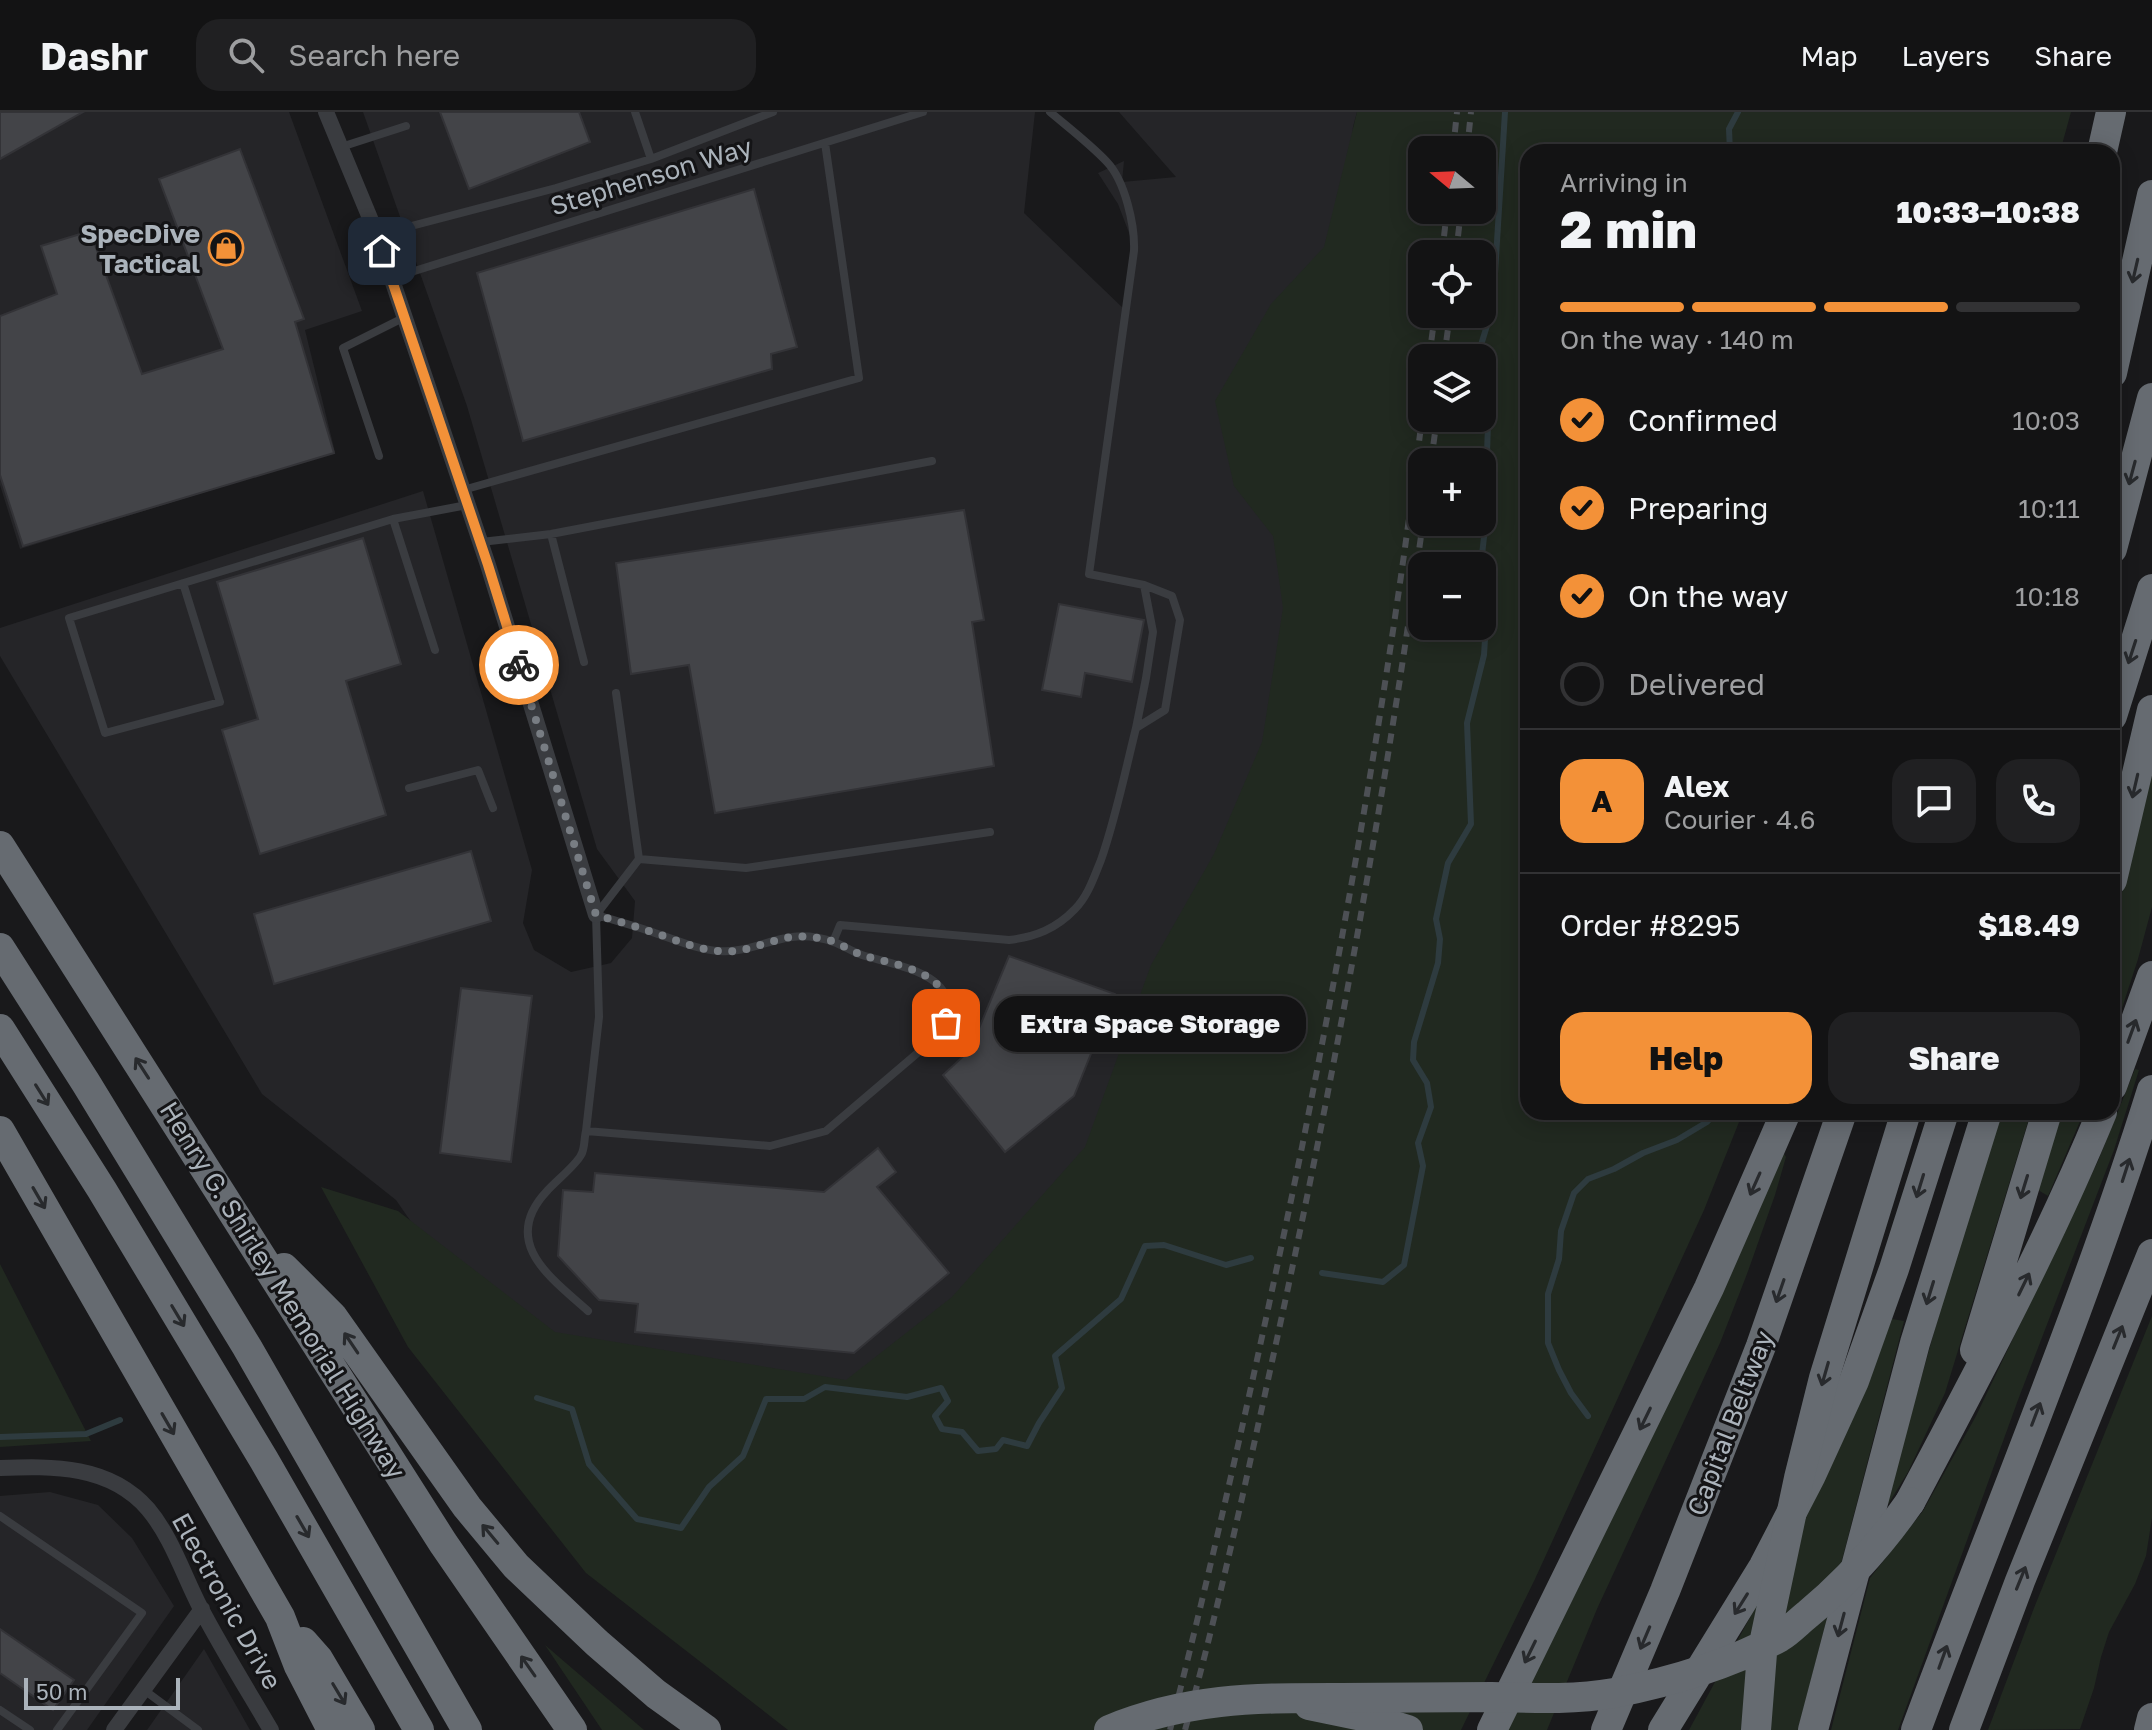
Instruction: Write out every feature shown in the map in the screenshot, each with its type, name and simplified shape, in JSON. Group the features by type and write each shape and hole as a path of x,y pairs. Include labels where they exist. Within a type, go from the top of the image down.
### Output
{"highway":[{"path":"2104,144 2111,112"},
{"path":"2120,337 2152,195"},
{"path":"2120,519 2152,398"},
{"path":"2120,691 2152,589"},
{"path":"2120,846 2152,710"},
{"name":"Henry G. Shirley Memorial Highway","path":"0,846 443,1543 572,1730"},
{"path":"0,948 247,1347 467,1730"},
{"path":"2120,1064 2152,976"},
{"path":"0,1029 102,1190 264,1460 419,1730"},
{"path":"1916,1730 2062,1346 2152,1090"},
{"path":"1492,1730 1709,1288 1782,1120"},
{"name":"Capital Beltway","path":"1606,1730 1665,1591 1761,1346 1839,1120"},
{"path":"1756,1730 1762,1653 1799,1478 1824,1378 1904,1120"},
{"path":"1663,1730 1764,1566 1811,1475 1854,1381 1941,1120"},
{"path":"1813,1730 1915,1343 1985,1120"},
{"path":"1910,1502 1945,1431 1972,1363 2045,1120"},
{"path":"1109,1730 1180,1707 1224,1700 1548,1698 1611,1693 1682,1676 1730,1660 1782,1635 1820,1604 1884,1540 1910,1502 2014,1305 2099,1120"},
{"path":"0,1131 280,1617 299,1666 332,1730"},
{"path":"244,1228 332,1316 467,1507 516,1566 656,1694 706,1730"},
{"path":"1964,1730 2152,1254"},
{"path":"542,1591 598,1659 680,1730"},
{"path":"280,1617 318,1659 360,1730"},
{"path":"1276,1698 1362,1716 1408,1730"},
{"path":"2149,1730 2152,1718"}],"street":[{"path":"326,112 377,235 405,317 480,542 596,915"},
{"name":"Electronic Drive","path":"0,1468 47,1466 76,1469 107,1479 125,1489 148,1509 271,1730"},
{"path":"114,1730 202,1609"}],"lane":[{"path":"635,112 651,159"},
{"path":"377,235 556,188 651,159 773,112"},
{"name":"Stephenson Way","path":"391,278 923,112"},
{"path":"1050,112 1109,164 1124,195 1135,232 1089,574 1144,585 1172,596 1180,620 1165,710 1136,728"},
{"path":"341,147 406,126"},
{"path":"183,583 220,702 105,733 69,618 183,583 465,497 859,378 825,143"},
{"path":"379,456 343,348 405,317"},
{"path":"480,542 551,534 932,461"},
{"path":"393,519 435,650"},
{"path":"551,534 584,662"},
{"path":"833,942 840,925 1009,940 1029,938 1056,925 1082,900 1113,827 1146,678 1153,632 1144,585"},
{"path":"588,1311 543,1270 533,1256 529,1224 534,1208 544,1194 581,1155 599,1017 596,915 639,859 616,693"},
{"path":"409,788 478,770 493,808"},
{"path":"639,859 746,868 990,832"},
{"path":"586,1131 770,1146 826,1131 941,1033 949,1003 931,979 911,968 860,954 833,942 792,937 722,952 703,949 596,915"},
{"path":"0,1516 142,1613 57,1730"},
{"path":"143,1689 198,1730"},
{"path":"0,1710 30,1730"}],"shaded area":[{"path":"0,112 289,112 362,311 305,330 335,452 20,549 0,485"},
{"path":"363,112 1035,112 1024,213 1125,310 1133,275 1131,238 1118,204 1098,173 1124,161 1122,182 1176,177 1119,112 1357,112 1353,127 1309,706 960,1730 443,1268 396,1200 262,1094 0,656 0,628 423,491 532,870 523,923 534,950 571,972 611,963 632,938 635,901 597,849 467,406"},
{"path":"1357,112 2071,112 2062,144 1520,144 1520,1120 1740,1120 1704,1210 1535,1579 1461,1730 788,1730 586,1573 408,1347 321,1187 398,1211 555,1332 846,1380 952,1297 1085,1147 1151,965 1214,854 1262,742 1283,608 1273,536 1234,486 1215,401 1271,304 1324,247"},
{"path":"2152,772 2152,907 2120,1014 2120,901"},
{"path":"2135,1069 2139,1070 2114,1150 2018,1400 1898,1730 1831,1730 1870,1578 1923,1511 1976,1416 2098,1161 2114,1120 2120,1120 2120,1106"},
{"path":"1998,1120 2029,1120 1945,1393 1908,1472 1884,1511 1959,1243"},
{"path":"2060,1120 2081,1120 2048,1196 2038,1190"},
{"path":"1783,1152 1786,1157 1775,1195 1720,1343 1597,1609 1547,1730 1505,1730"},
{"path":"0,1264 91,1441 0,1447"},
{"path":"2152,1316 2152,1518 2146,1556 2109,1632 2080,1729 1988,1730 2034,1608"},
{"path":"1892,1319 1904,1321 1798,1730 1689,1730 1819,1490"},
{"path":"50,1492 98,1505 132,1538 174,1606 87,1730 0,1730 0,1496"},
{"path":"545,1645 644,1730 602,1730"},
{"path":"204,1649 250,1730 147,1730"}],"building":[{"path":"0,112 83,112 0,159"},
{"path":"440,112 579,112 590,142 469,189"},
{"path":"240,149 304,319 295,322 334,453 23,546 0,475 0,316 57,294 41,246 90,231 142,374 223,349 159,179"},
{"path":"754,189 797,347 771,354 772,369 523,441 477,273"},
{"path":"964,510 984,620 972,622 994,766 715,813 689,665 631,674 616,563"},
{"path":"363,538 401,664 346,681 386,815 260,854 222,730 258,719 217,582"},
{"path":"1059,604 1144,620 1132,682 1085,673 1081,697 1042,690"},
{"path":"471,851 491,921 274,984 254,914"},
{"path":"1009,956 1115,994 1074,1096 1005,1152 943,1075 970,1050"},
{"path":"461,988 532,996 511,1162 440,1153"},
{"path":"878,1148 896,1172 877,1187 949,1273 854,1353 635,1332 638,1304 599,1300 558,1256 563,1190 593,1192 595,1173 824,1192"},
{"path":"0,1629 74,1680 53,1710 0,1673"}],"waterway":[{"path":"1481,344 1493,306 1505,112"},
{"path":"1730,144 1729,129 1738,112"},
{"path":"1482,552 1488,432"},
{"path":"1322,1273 1383,1282 1404,1265 1423,1166 1418,1143 1431,1107 1427,1083 1413,1060 1414,1042 1438,963 1440,939 1436,919 1448,863 1471,824 1467,723 1485,640"},
{"path":"1588,1416 1571,1393 1548,1343 1548,1294 1559,1259 1561,1231 1574,1193 1588,1179 1677,1140 1709,1120"},
{"path":"537,1398 572,1409 589,1464 637,1519 681,1528 709,1487 743,1456 766,1399 804,1399 825,1387 907,1397 941,1388 948,1401 935,1416 942,1429 962,1432 978,1451 996,1449 1003,1440 1027,1446 1062,1388 1055,1356 1121,1299 1145,1246 1164,1245 1226,1265 1251,1258"},
{"path":"0,1437 86,1434 120,1420"}],"railway":[{"path":"1454,136 1457,112"},
{"path":"1468,136 1471,112"},
{"path":"1444,240 1445,224"},
{"path":"1458,240 1459,224"},
{"path":"1431,344 1433,328"},
{"path":"1446,344 1448,328"},
{"path":"1170,1730 1239,1439 1320,1056 1384,693 1420,432"},
{"path":"1433,448 1435,432"},
{"path":"1185,1730 1242,1497 1317,1149 1374,836 1421,536"}],"way so far":[{"path":"519,665 596,915 703,949 722,952 792,937 833,942 860,954 911,968 931,979 949,1003 946,1023"}],"place":[{"name":"SpecDive Tactical","path":"226,248"},
{"name":"Extra Space Storage","path":"946,1023"}],"route":[{"path":"382,251 519,665"}]}
